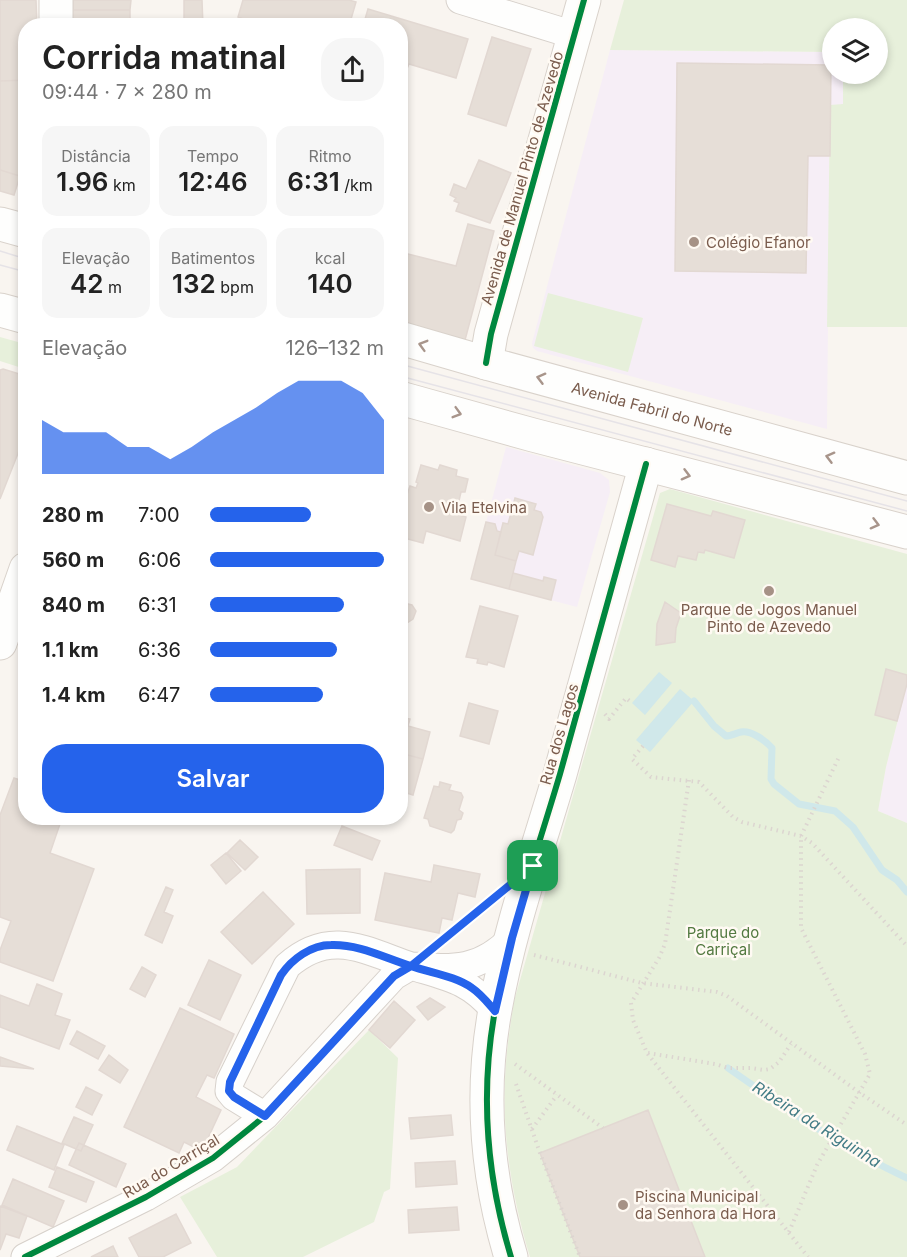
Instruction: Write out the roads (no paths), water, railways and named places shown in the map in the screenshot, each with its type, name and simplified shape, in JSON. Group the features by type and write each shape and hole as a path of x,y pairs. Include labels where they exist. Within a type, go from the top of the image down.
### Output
{"street":[{"path":"56,0 56,18"},
{"path":"460,0 574,35"},
{"name":"Avenida de Manuel Pinto de Azevedo","path":"486,363 491,334 584,0"},
{"path":"0,224 18,229"},
{"path":"0,310 18,315"},
{"name":"Avenida Fabril do Norte","path":"408,340 907,478"},
{"path":"408,400 907,532"},
{"name":"Rua dos Lagos","path":"512,1257 494,1186 489,1145 489,1055 495,1011 520,946 646,464"},
{"path":"0,643 18,592"},
{"path":"265,1116 234,1097 229,1091 230,1082 287,966 297,957 316,947 348,946 365,950 456,980 472,988 495,1011"},
{"path":"411,966 464,967 520,946"},
{"name":"Rua do Carriçal","path":"25,1257 146,1197 213,1158 265,1116 394,976 411,966"}],"water":[{"path":"659,672 672,683 645,715 632,703"},
{"path":"680,689 694,701 650,752 636,740"}],"waterway":[{"name":"Ribeira da Riguinha","path":"694,701 714,726 726,736 745,732 769,745 772,748 771,779 774,784 799,804 835,811 853,827 882,870 897,880 907,892"},
{"name":"Ribeira da Riguinha","path":"728,1068 838,1141 907,1178"}],"tram line":[{"path":"0,251 18,257"},
{"path":"0,265 18,270"},
{"path":"408,366 907,501"},
{"path":"408,378 907,511"}],"place":[{"name":"Colégio Efanor","path":"694,242"},
{"name":"Vila Etelvina","path":"429,507"},
{"name":"Parque de Jogos Manuel Pinto de Azevedo","path":"769,591"},
{"name":"Piscina Municipal da Senhora da Hora","path":"623,1205"}],"park label":[{"name":"Parque do Carriçal","path":"723,940"}]}
